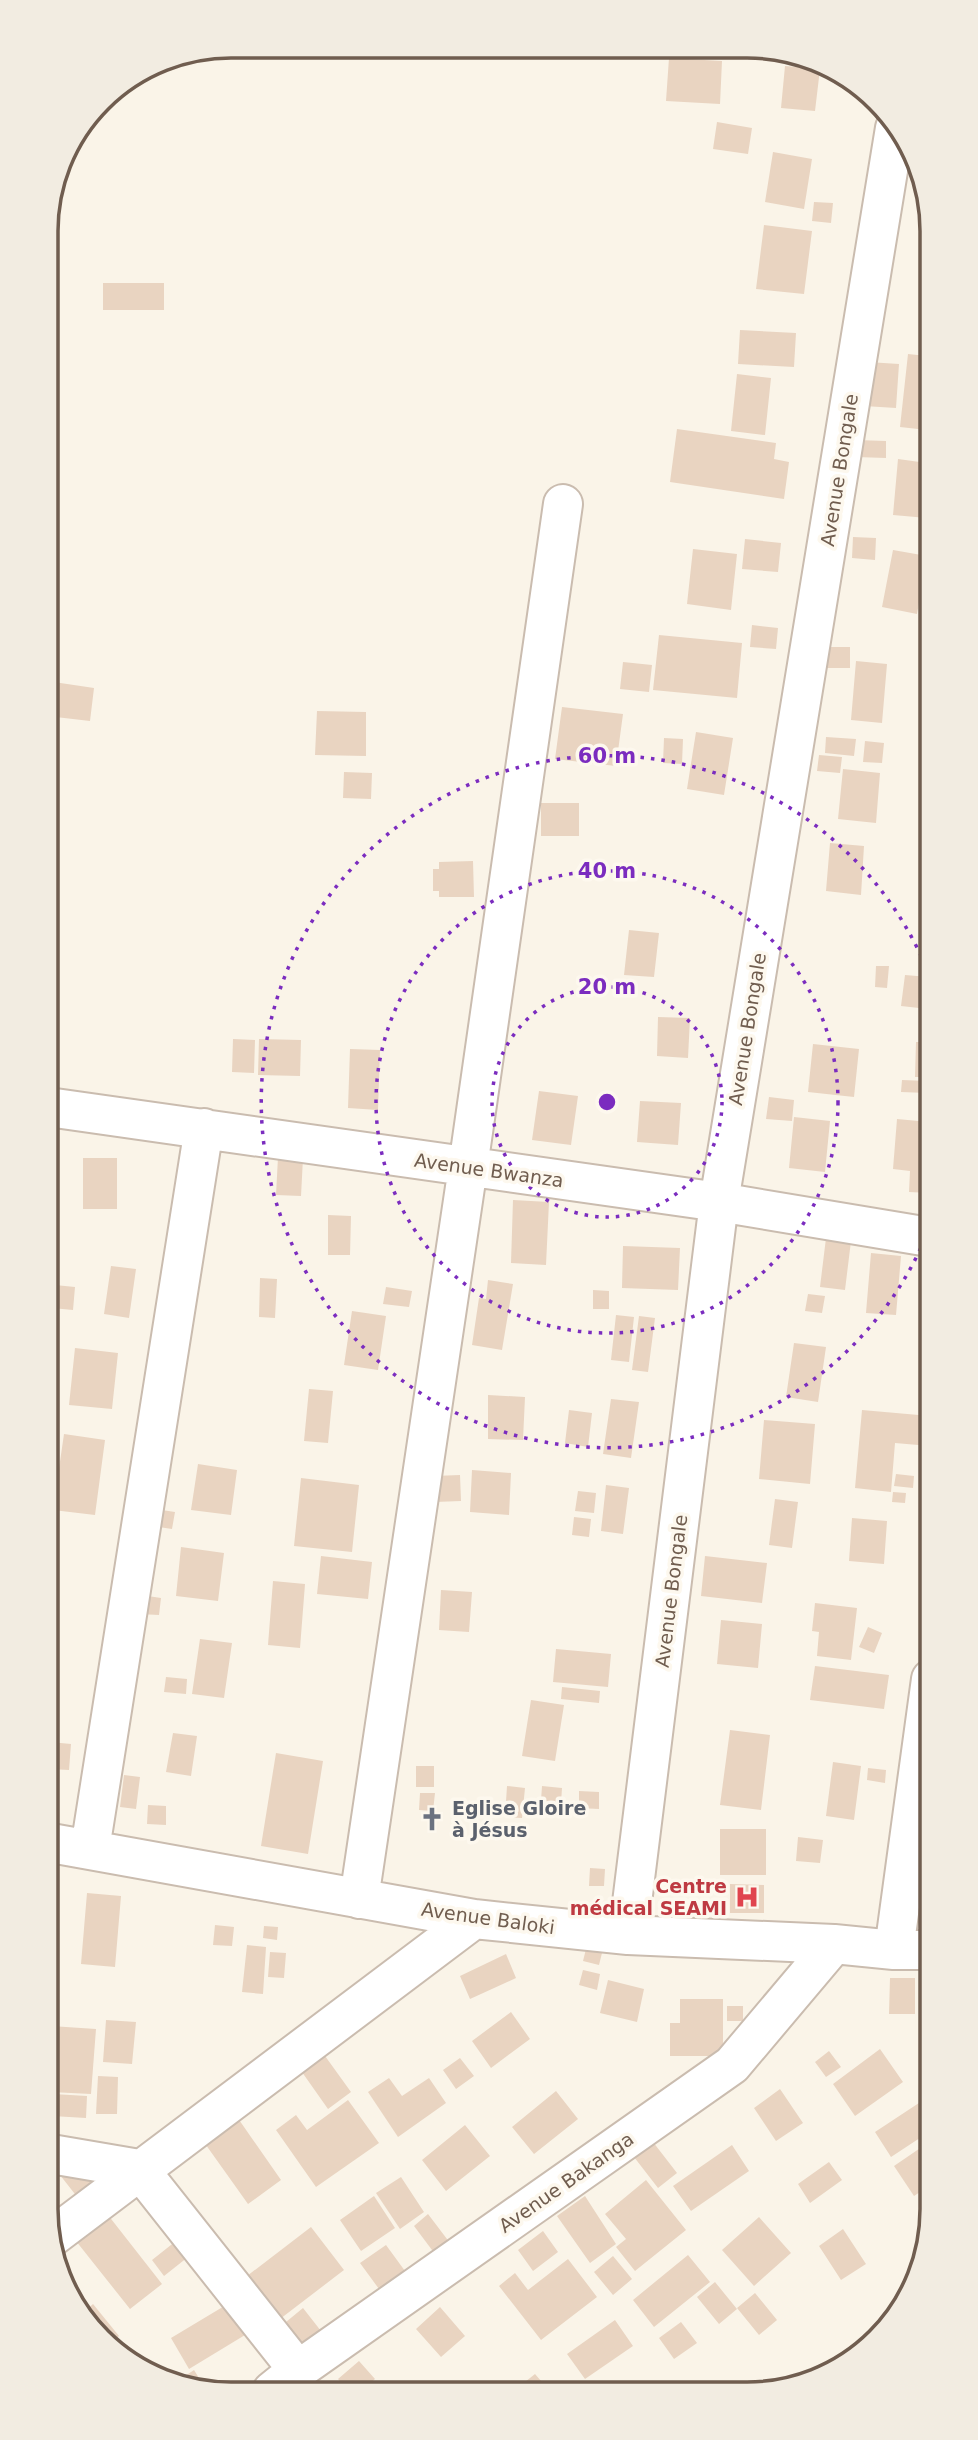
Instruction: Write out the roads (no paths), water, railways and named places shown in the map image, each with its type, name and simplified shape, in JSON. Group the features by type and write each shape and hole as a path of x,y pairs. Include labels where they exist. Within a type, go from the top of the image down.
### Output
{"street":[{"name":"Avenue Bongale","path":"628,1935 719,1202 893,138"},
{"path":"359,1899 563,504"},
{"name":"Avenue Bwanza","path":"58,1108 719,1202 920,1236"},
{"path":"90,1849 204,1128"},
{"path":"894,1950 920,1760"},
{"name":"Avenue Baloki","path":"58,1844 474,1919 628,1935 920,1950"},
{"path":"59,2232 474,1919"},
{"name":"Avenue Bakanga","path":"285,2380 732,2066 834,1944"},
{"path":"58,2155 139,2169 285,2380"}],"place":[{"name":"Eglise Gloire à Jésus","path":"432,1819"},
{"name":"Centre médical SEAMI","path":"747,1897"}]}
